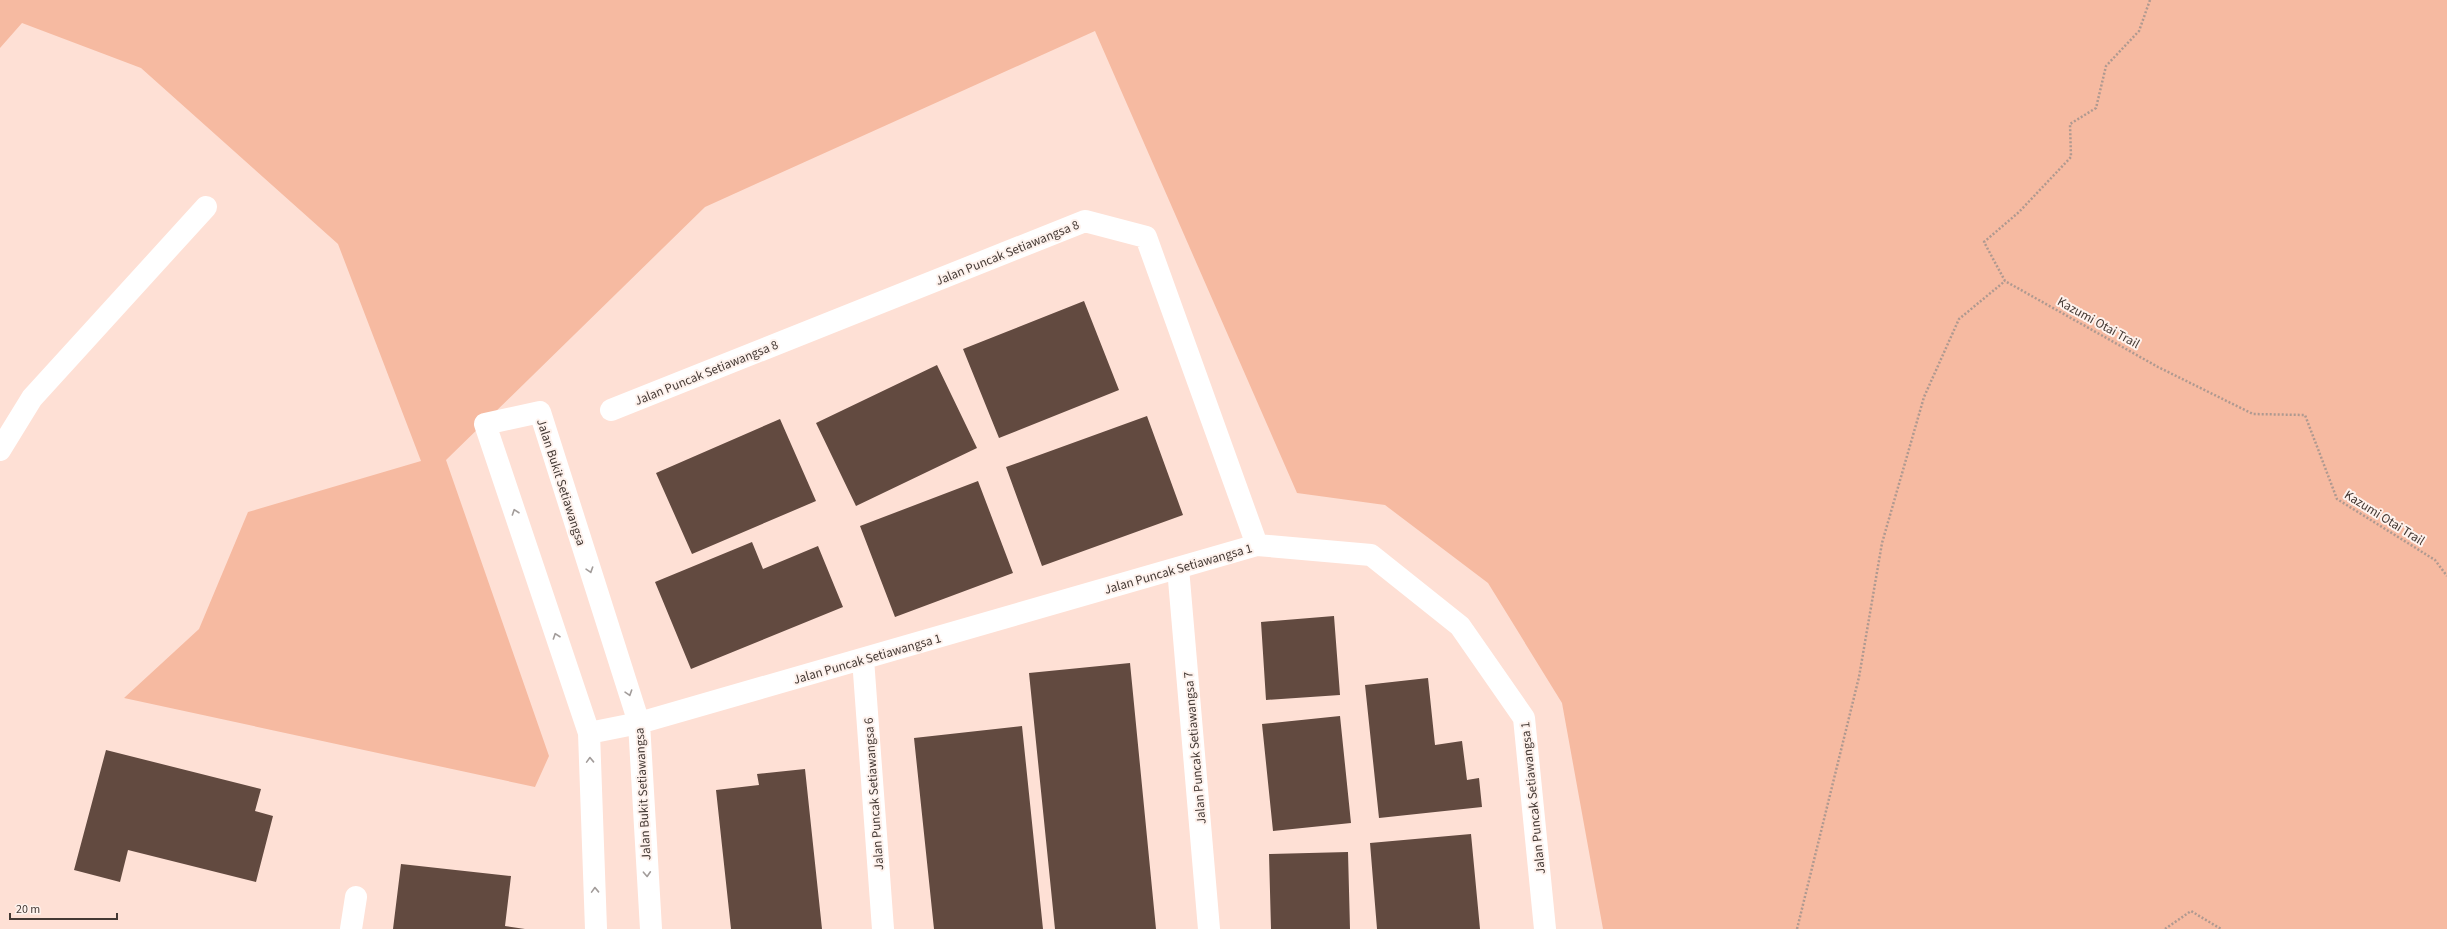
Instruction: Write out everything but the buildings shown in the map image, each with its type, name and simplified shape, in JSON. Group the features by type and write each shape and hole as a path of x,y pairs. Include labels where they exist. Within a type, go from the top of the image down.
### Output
{"street":[{"path":"0,450 32,398 206,207"},
{"name":"Jalan Puncak Setiawangsa 8","path":"611,410 1085,221 1146,237 1257,545"},
{"name":"Jalan Bukit Setiawangsa","path":"596,929 589,733 485,424 540,412 639,723 651,929"},
{"name":"Jalan Puncak Setiawangsa 1","path":"589,733 639,723 1257,545 1372,555 1460,626 1524,718 1545,929"},
{"name":"Jalan Puncak Setiawangsa 7","path":"1178,568 1209,929"},
{"name":"Jalan Puncak Setiawangsa 6","path":"864,659 883,929"},
{"path":"351,929 356,897"}],"path":[{"path":"1797,929 1859,677 1882,543 1924,397 1959,319 2005,281 1984,242 2019,212 2071,157 2070,124 2096,108 2106,66 2139,31 2150,0"},
{"name":"Kazumi Otai Trail","path":"2005,281 2158,367 2253,414 2305,415 2337,499 2435,560 2447,576"},
{"path":"2165,929 2191,911 2221,929"}],"shaded area":[{"path":"0,0 2447,0 2447,929 1603,929 1562,703 1488,583 1385,505 1297,493 1095,31 705,207 446,460 549,756 535,787 124,698 199,629 248,512 421,461 338,244 141,68 22,23 0,48"}]}
